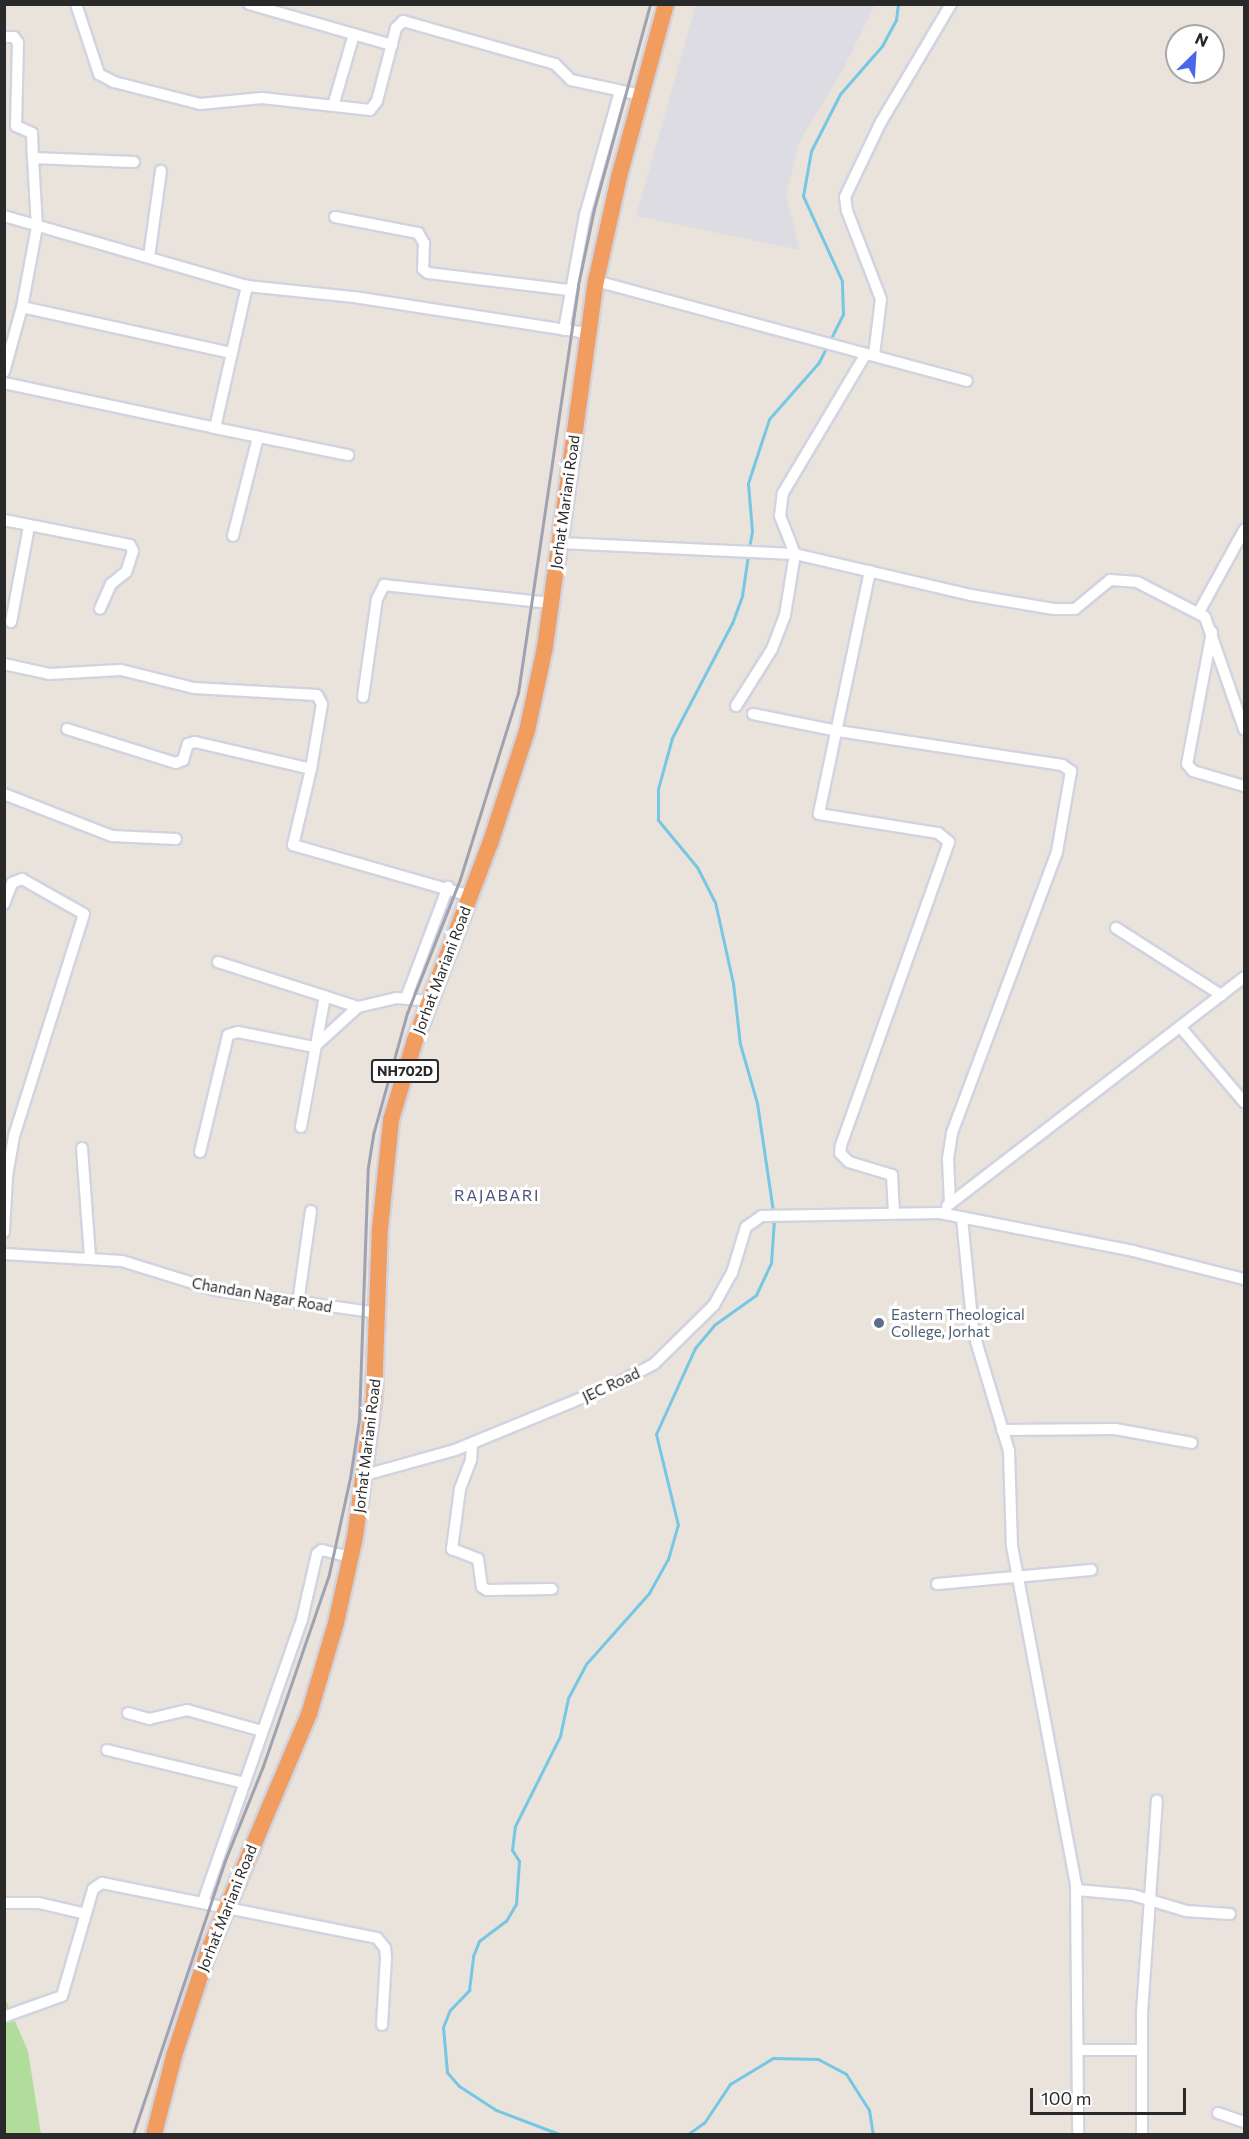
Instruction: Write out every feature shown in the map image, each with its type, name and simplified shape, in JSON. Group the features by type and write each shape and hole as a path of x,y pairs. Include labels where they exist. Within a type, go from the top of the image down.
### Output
{"highway":[{"name":"Jorhat Mariani Road","path":"154,2134 174,2056 226,1906 309,1714 336,1623 351,1557 365,1475 374,1397 380,1229 391,1120 429,1002 471,896 526,731 545,647 596,281 641,95 666,4"}],"street":[{"path":"76,4 99,74 114,82 209,105 254,98 363,110 374,107 399,23 409,21 555,64 568,78 641,95"},
{"path":"249,4 392,45"},
{"path":"736,706 778,638 795,554 780,516 783,493 870,354 880,299 845,197 881,122 951,4"},
{"path":"333,106 354,34"},
{"path":"4,37 14,37 18,43 16,126 32,133 37,227 22,308 4,372"},
{"path":"564,330 569,290 585,215 620,91"},
{"path":"33,158 134,162"},
{"path":"149,257 161,171"},
{"path":"4,216 247,286 354,297 588,333"},
{"path":"335,217 418,233 424,243 423,269 428,273 569,290"},
{"path":"596,281 966,381"},
{"path":"215,428 247,286"},
{"path":"22,308 232,353"},
{"path":"4,383 348,455"},
{"path":"233,536 258,437"},
{"path":"4,520 132,547 126,572 111,584 100,609"},
{"path":"11,622 29,527"},
{"path":"1199,612 1245,530"},
{"path":"560,543 725,548 795,554 971,595 1067,610 1080,606 1103,582 1123,579 1199,612 1212,632 1245,729"},
{"path":"870,571 819,813 938,833 949,842 841,1146 840,1153 849,1162 892,1175 894,1212"},
{"path":"363,697 377,598 384,585 550,603"},
{"path":"1212,632 1187,764 1193,771 1245,786"},
{"path":"4,664 49,674 121,670 194,688 317,695 322,704 311,769 293,845 448,887 471,896"},
{"path":"753,714 838,731 1062,765 1071,771 1057,852 952,1133 948,1159 950,1203"},
{"path":"67,729 176,764 183,760 188,744 195,742 311,769"},
{"path":"4,794 112,836 176,839"},
{"path":"4,904 12,883 22,879 84,914 14,1136 7,1176 4,1232"},
{"path":"406,998 448,887"},
{"path":"1116,928 1221,995"},
{"path":"218,962 358,1007 406,998 429,1002"},
{"path":"940,1213 950,1203 1182,1029 1245,977"},
{"path":"301,1127 325,996"},
{"path":"314,1047 358,1007"},
{"path":"1182,1029 1245,1102"},
{"path":"200,1152 228,1035 238,1032 314,1047"},
{"path":"82,1148 90,1258"},
{"path":"298,1303 311,1211"},
{"name":"JEC Road","path":"365,1475 472,1443 618,1383 654,1364 714,1305 732,1273 746,1227 762,1216 789,1213 940,1213 1133,1251 1245,1279"},
{"path":"962,1218 973,1331 1008,1450 1010,1520 1018,1576 1077,1890 1078,2134"},
{"name":"Chandan Nagar Road","path":"4,1254 90,1258 135,1264 215,1290 378,1313"},
{"path":"1002,1430 1115,1429 1192,1443"},
{"path":"472,1443 471,1460 459,1489 452,1549 478,1559 482,1587 487,1590 552,1589"},
{"path":"203,1902 302,1619 317,1554 322,1550 351,1557"},
{"path":"937,1584 1091,1570"},
{"path":"128,1713 149,1719 187,1710 262,1731"},
{"path":"107,1750 244,1783"},
{"path":"1142,2134 1142,2050 1156,1802"},
{"path":"6,2016 62,1996 97,1884 226,1906 377,1938 385,1948 386,1958 382,2025"},
{"path":"1077,1890 1150,1900 1186,1911 1230,1914"},
{"path":"4,1903 39,1903 86,1914"},
{"path":"1078,2050 1142,2050"},
{"path":"1218,2113 1245,2122"}],"shaded area":[{"path":"696,5 875,5 843,70 799,142 786,195 800,250 636,216"}],"green space":[{"path":"4,1996 28,2051 41,2134 5,2134"}],"waterway":[{"path":"749,548 752,531 748,483 769,419 819,362 843,314 842,281 803,196 811,151 840,94 882,46 896,20 898,4"},
{"path":"748,555 742,596 732,623 672,738 658,789 658,820 697,867 715,902 733,983 740,1044 757,1103 773,1212"},
{"path":"559,2134 496,2110 459,2086 447,2072 443,2027 450,2010 469,1990 473,1956 479,1941 506,1921 516,1904 519,1861 512,1850 515,1826 560,1736 568,1698 586,1664 649,1593 668,1559 678,1525 656,1434 695,1348 714,1325 756,1295 771,1263 774,1219"},
{"path":"688,2134 704,2123 730,2084 773,2058 818,2059 846,2074 869,2110 873,2134"}],"railway":[{"path":"133,2134 224,1863 263,1766 329,1574 350,1478 359,1419 368,1167 374,1131 407,1013 460,879 518,693 578,285 594,209 650,4"}],"place":[{"name":"Eastern Theological College, Jorhat","path":"879,1323"}],"district":[{"name":"RAJABARI","path":"497,1195"}]}
